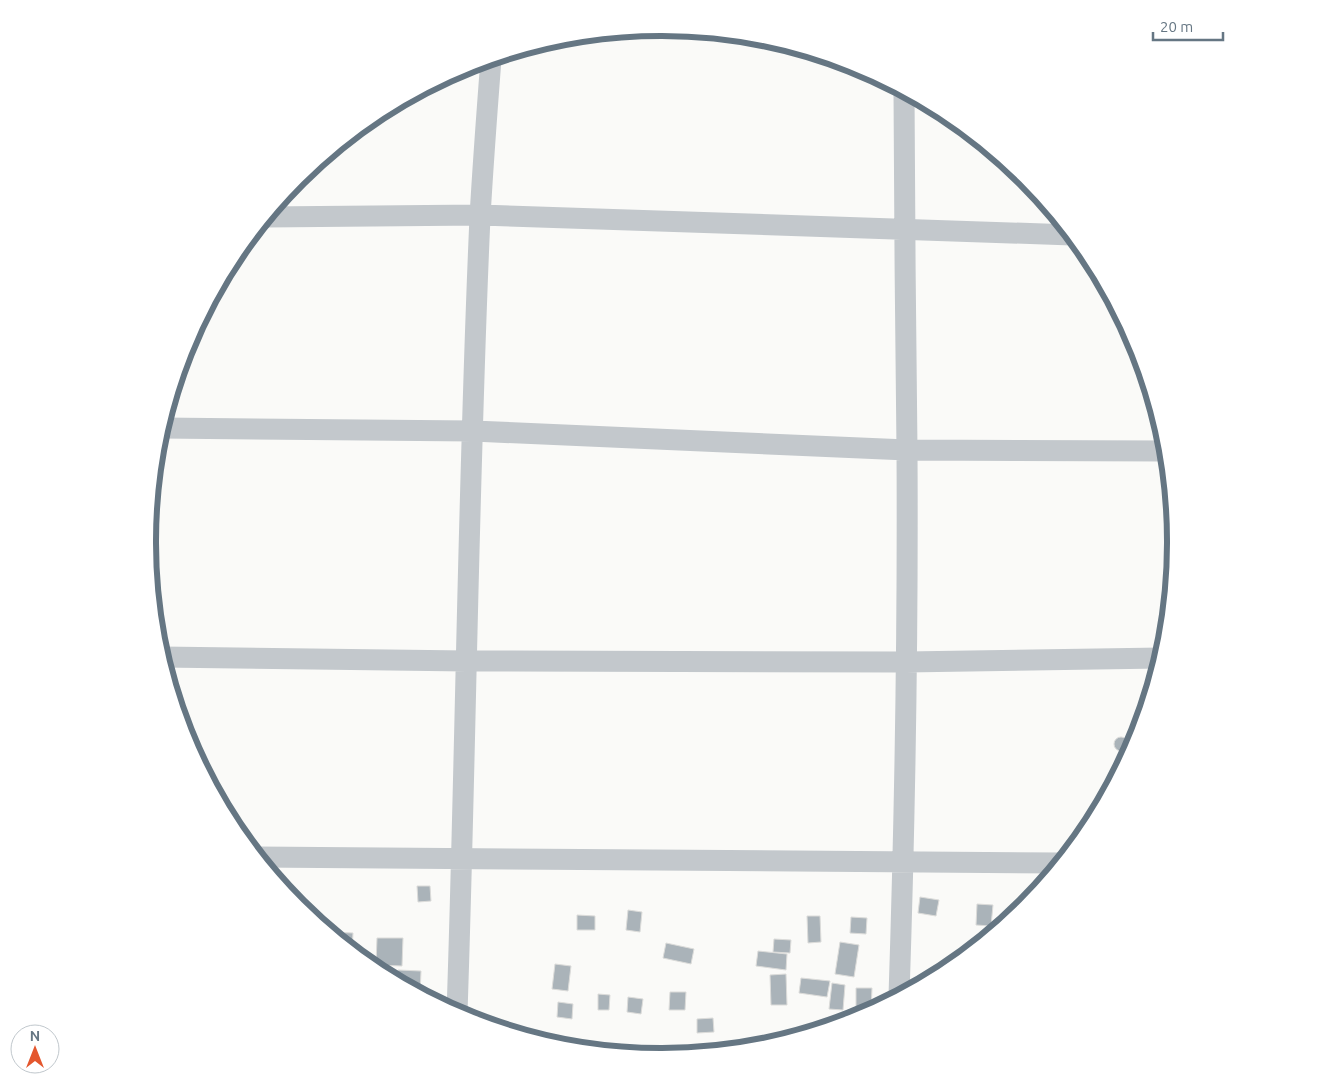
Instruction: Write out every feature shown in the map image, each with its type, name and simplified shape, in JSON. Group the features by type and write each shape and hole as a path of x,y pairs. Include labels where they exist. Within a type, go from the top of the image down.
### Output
{"street":[{"path":"457,1004 480,215 490,66"},
{"path":"899,988 906,662 907,450 904,98"},
{"path":"274,217 480,215 1064,235"},
{"path":"169,428 473,431 907,450 1159,451"},
{"path":"169,657 467,661 906,662 1154,658"},
{"path":"266,857 1052,863"}],"building":[{"path":"1118,737 1126,739 1122,751 1118,751 1114,747 1114,741"},
{"path":"417,886 430,886 431,901 418,902"},
{"path":"920,897 939,900 936,916 918,913"},
{"path":"977,904 993,905 991,925 976,925"},
{"path":"628,910 642,912 640,932 626,930"},
{"path":"577,915 595,916 595,930 577,930"},
{"path":"807,916 820,916 821,942 808,943"},
{"path":"851,917 867,918 866,934 850,933"},
{"path":"341,932 353,933 353,942"},
{"path":"377,938 403,938 402,966 385,965 376,959"},
{"path":"774,939 791,940 790,953 773,952"},
{"path":"840,942 859,945 854,977 835,974"},
{"path":"666,943 694,949 691,964 663,958"},
{"path":"758,951 787,954 786,970 756,966"},
{"path":"555,964 571,966 568,991 552,989"},
{"path":"398,970 421,971 420,986 409,980 398,973"},
{"path":"786,974 787,1005 771,1005 770,975"},
{"path":"801,978 830,981 827,997 799,993"},
{"path":"832,983 845,985 843,1010 829,1009"},
{"path":"856,988 872,988 871,1002 856,1009"},
{"path":"670,992 686,992 685,1010 669,1010"},
{"path":"598,994 610,995 609,1010 598,1010"},
{"path":"628,997 643,999 641,1014 627,1012"},
{"path":"558,1002 573,1004 572,1019 557,1017"},
{"path":"713,1018 714,1032 697,1033 697,1019"}]}
